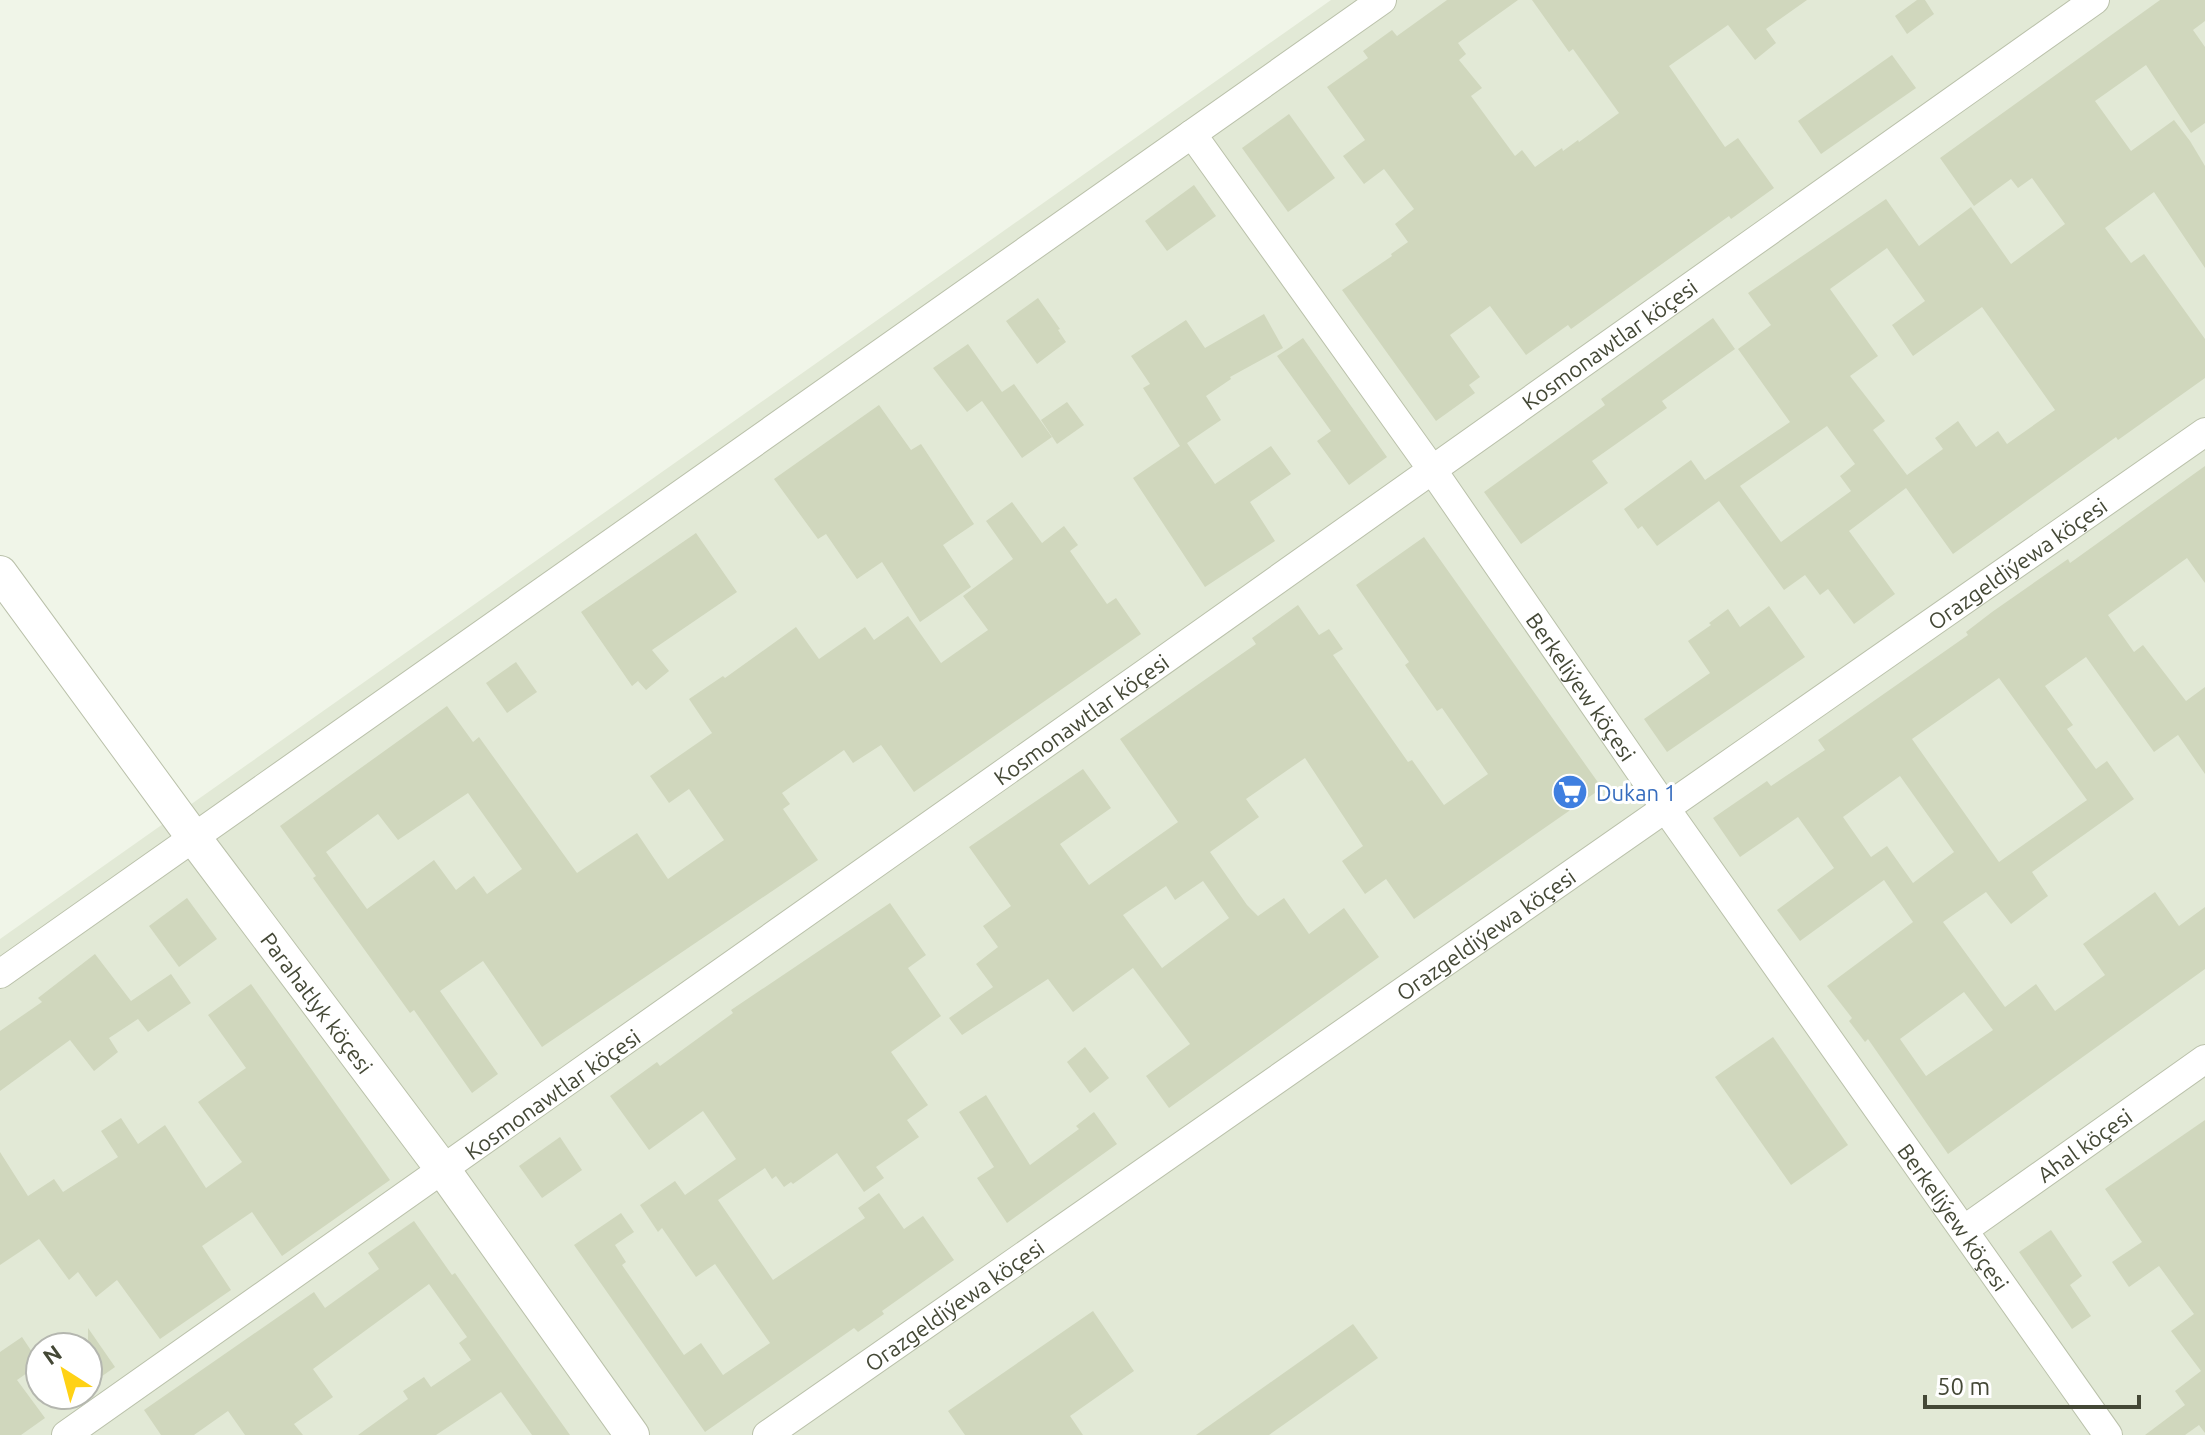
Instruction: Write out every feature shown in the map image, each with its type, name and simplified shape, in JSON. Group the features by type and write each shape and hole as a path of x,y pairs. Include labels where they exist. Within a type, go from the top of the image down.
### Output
{"street":[{"path":"0,974 1382,0"},
{"name":"Kosmonawtlar köçesi","path":"66,1435 444,1171 1431,468 2095,0"},
{"name":"Berkeliýew köçesi","path":"1192,134 1431,468 1666,809 2108,1435"},
{"name":"Orazgeldiýewa köçesi","path":"767,1435 2205,432"},
{"name":"Parahatlyk köçesi","path":"0,573 444,1171 632,1435"},
{"name":"Ahal köçesi","path":"1965,1229 2205,1059"}],"shaded area":[{"path":"1331,0 2205,0 2205,1435 0,1435 0,939"}],"building":[{"path":"1447,0 1518,0 1458,43 1466,54 1459,60 1482,88 1471,96 1515,156 1522,150 1535,167 1562,148 1563,151 1579,142 1619,113 1573,49 1569,52 1532,0 1807,0 1766,29 1776,43 1755,60 1728,25 1669,66 1725,147 1738,138 1774,188 1731,219 1729,216 1571,329 1568,325 1526,355 1490,306 1450,335 1480,377 1469,385 1475,393 1436,421 1342,290 1408,242 1395,224 1414,209 1384,169 1364,184 1343,156 1365,140 1327,87 1368,58 1363,51 1392,30 1397,36"},
{"path":"1917,0 1925,0 1934,14 1907,34 1895,16"},
{"path":"2160,0 2205,0 2205,21 2193,30 2205,47 2205,123 2191,133 2146,65 2095,101 2131,151 2174,120 2205,166 2205,268 2154,192 2105,228 2131,263 2144,254 2205,339 2205,378 2118,440 2116,437 1953,554 1906,488 1849,531 1895,594 1854,624 1828,589 1820,595 1805,575 1784,590 1719,501 1657,546 1642,526 1638,529 1624,509 1691,460 1705,480 1790,422 1738,349 1771,325 1748,293 1886,199 1919,246 1971,207 2011,264 2065,224 2032,178 2018,188 2011,179 1974,206 1940,158","holes":["1887,248 1925,301 1892,325 1913,356 1982,307 2055,410 2007,444 1998,431 1976,447 1958,421 1935,438 1943,449 1907,475 1873,430 1885,421 1850,376 1878,356 1830,289","1827,426 1855,464 1840,476 1851,491 1781,542 1740,486"]},
{"path":"1892,55 1916,88 1821,154 1798,121"},
{"path":"1289,114 1335,178 1288,212 1242,148"},
{"path":"1194,185 1216,216 1167,251 1145,221"},
{"path":"1038,298 1066,342 1037,364 1006,321"},
{"path":"1264,314 1283,348 1230,377 1206,396 1221,420 1187,443 1215,484 1271,446 1291,474 1250,502 1275,541 1205,587 1133,478 1180,446 1143,388 1150,384 1131,356 1186,320 1205,348"},
{"path":"1713,318 1735,349 1662,401 1667,408 1592,461 1608,483 1521,544 1484,492 1605,405 1601,399"},
{"path":"1303,338 1387,457 1349,485 1317,441 1331,431 1277,356"},
{"path":"968,344 1002,392 1014,384 1052,437 1022,458 982,401 967,412 933,368"},
{"path":"1067,402 1084,425 1057,444 1041,420"},
{"path":"879,405 911,450 921,444 974,524 943,545 971,587 920,622 882,562 857,579 826,534 818,539 774,479"},
{"path":"2205,466 2205,583 2187,558 2108,615 2134,652 2143,645 2186,701 2205,687 2205,774 2178,735 2154,752 2086,657 2045,686 2073,725 2067,729 2096,769 2107,761 2134,799 2032,872 2048,896 2011,924 1986,892 1943,922 2005,1007 2036,984 2055,1011 2105,975 2083,944 2155,892 2179,926 2205,907 2205,969 1948,1154 1868,1039 1865,1042 1849,1021 1852,1018 1827,986 1913,922 1884,880 1800,941 1777,910 1834,868 1798,817 1740,857 1713,818 1767,781 1771,786 1825,750 1818,740 1968,635 1966,632 1992,612 2068,559 2070,563","holes":["1999,678 2087,800 1999,862 1912,739","1900,776 1954,852 1913,883 1887,846 1871,857 1843,817","1964,992 1993,1030 1926,1076 1900,1039"]},
{"path":"1012,502 1042,543 1064,526 1078,545 1070,551 1107,604 1116,598 1141,634 914,792 881,745 853,763 844,750 782,793 790,804 783,809 818,860 542,1047 483,961 440,991 498,1074 472,1093 414,1010 410,1013 346,924 280,826 447,706 473,742 479,737 577,873 637,833 668,879 724,840 689,789 669,803 650,776 712,733 689,699 723,676 725,678 796,627 819,659 865,627 874,640 908,616 941,663 988,630 963,596 1013,559 986,521","holes":["468,793 522,869 487,894 474,876 456,890 434,860 367,909 326,852 378,814 398,840"]},
{"path":"696,533 737,592 652,650 669,671 646,690 638,681 632,686 581,612"},
{"path":"1424,537 1602,788 1414,919 1386,879 1365,894 1342,861 1363,846 1305,758 1246,799 1259,817 1210,852 1247,905 1258,916 1284,898 1309,934 1344,908 1379,957 1169,1108 1146,1076 1190,1044 1133,968 1073,1012 1048,979 962,1035 949,1018 993,987 976,964 998,947 983,926 1011,906 969,847 1083,769 1111,808 1060,844 1089,885 1178,822 1120,739 1256,644 1252,638 1298,605 1319,635 1329,629 1343,649 1333,655 1408,762 1412,760 1444,805 1488,774 1442,708 1437,711 1405,665 1409,662 1356,585","holes":["1203,881 1229,918 1162,968 1123,915 1166,886 1175,900"]},
{"path":"1769,606 1805,657 1667,752 1644,719 1710,673 1688,641 1728,609 1740,627"},
{"path":"516,662 537,692 507,713 486,683"},
{"path":"187,898 217,939 179,967 149,926"},
{"path":"890,903 926,955 908,968 941,1016 891,1052 928,1105 907,1120 919,1137 876,1167 884,1178 864,1192 837,1153 793,1184 791,1182 784,1187 776,1176 772,1179 765,1168 718,1200 773,1280 865,1218 858,1208 879,1193 904,1229 923,1216 954,1260 858,1332 854,1328 705,1432 574,1245 621,1213 634,1232 615,1245 626,1262 622,1265 684,1355 701,1343 723,1375 770,1343 715,1264 696,1277 662,1228 658,1232 640,1205 675,1181 685,1195 736,1159 703,1111 649,1150 610,1096 657,1062 660,1066 733,1013 731,1010"},
{"path":"95,954 131,1001 171,974 191,1003 148,1032 138,1019 109,1038 118,1052 94,1071 70,1040 0,1091 0,1031 42,1002 38,998"},
{"path":"251,984 390,1180 282,1256 252,1212 202,1246 231,1290 160,1339 117,1280 96,1297 78,1272 69,1280 39,1239 0,1265 0,1152 28,1196 54,1179 63,1192 118,1157 101,1131 121,1118 138,1144 165,1125 206,1188 242,1162 198,1102 246,1068 208,1015"},
{"path":"1773,1037 1848,1145 1791,1185 1715,1077"},
{"path":"1085,1047 1109,1078 1090,1093 1067,1062"},
{"path":"986,1095 1030,1165 1079,1129 1076,1126 1094,1112 1117,1144 1007,1223 977,1178 994,1167 959,1112"},
{"path":"2205,1120 2205,1433 2199,1425 2185,1435 2145,1435 2185,1405 2175,1391 2201,1371 2171,1331 2194,1314 2159,1266 2129,1287 2112,1262 2142,1242 2105,1189"},
{"path":"560,1137 582,1170 542,1198 519,1166"},
{"path":"414,1221 452,1275 455,1273 570,1435 532,1435 501,1392 436,1435 358,1435 408,1399 403,1391 424,1377 431,1387 471,1360 459,1343 467,1337 429,1284 313,1369 333,1397 294,1424 303,1435 245,1435 228,1411 194,1435 161,1435 144,1410 314,1292 325,1308 379,1269 368,1253"},
{"path":"2051,1230 2082,1276 2070,1285 2091,1316 2072,1329 2019,1252"},
{"path":"1093,1311 1134,1371 1070,1416 1083,1435 965,1435 948,1411"},
{"path":"1353,1324 1378,1358 1269,1435 1196,1435"},
{"path":"22,1337 24,1375 17,1380 24,1390 24,1411 40,1411 45,1418 21,1435 0,1435 0,1352"},
{"path":"104,1351 115,1367 104,1375"}],"place":[{"name":"Dukan 1","path":"1570,792"}]}
